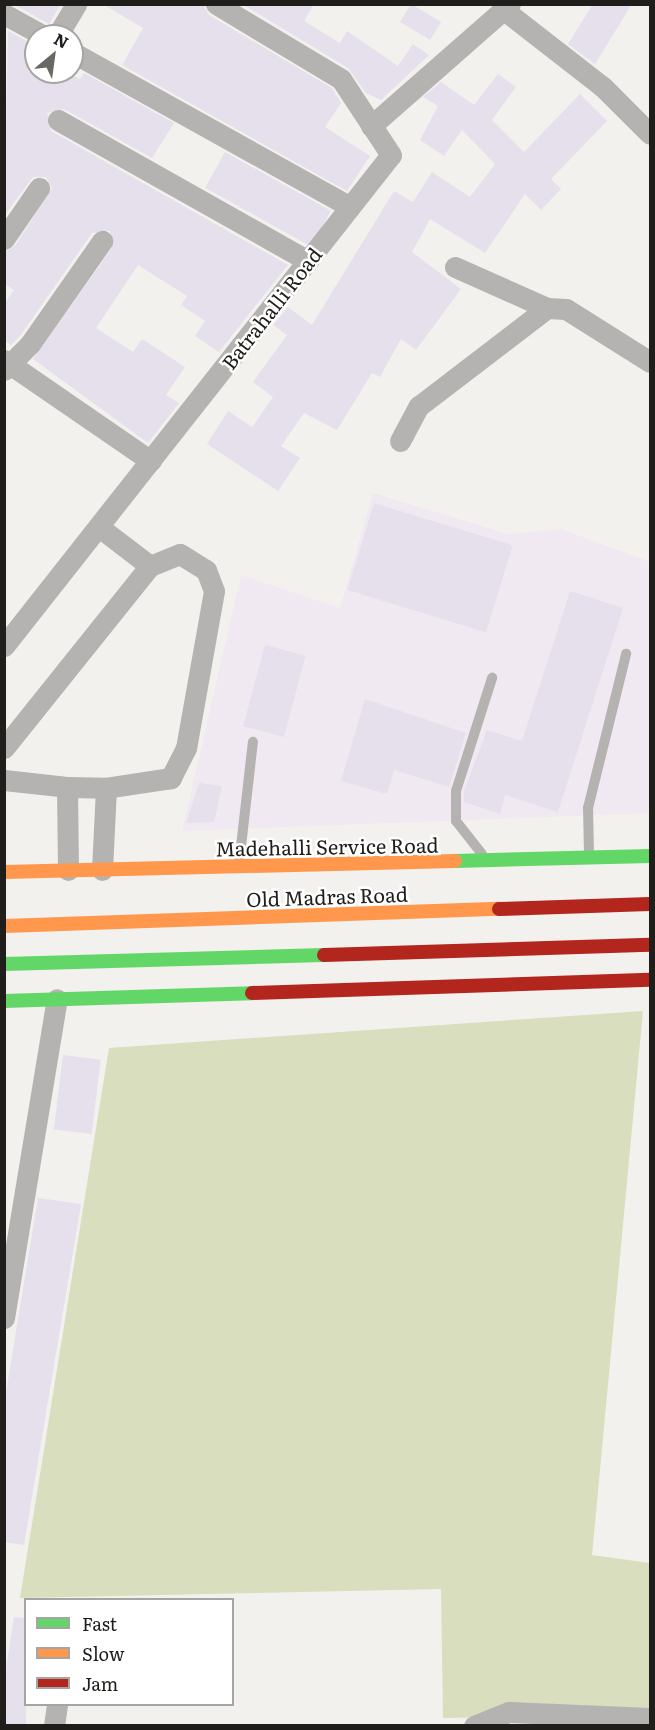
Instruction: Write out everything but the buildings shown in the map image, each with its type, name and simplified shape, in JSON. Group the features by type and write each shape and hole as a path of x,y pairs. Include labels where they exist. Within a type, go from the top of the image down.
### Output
{"main road":[{"name":"Madehalli Service Road","path":"4,872 651,856"},
{"name":"Old Madras Road","path":"4,926 651,904"},
{"path":"4,964 651,945"},
{"path":"4,1002 651,980"}],"street":[{"path":"64,24 76,4"},
{"name":"Batrahalli Road","path":"4,646 391,155 341,80 216,4"},
{"path":"371,126 507,7 603,87 651,134"},
{"path":"4,14 24,25"},
{"path":"84,58 350,207"},
{"path":"58,120 308,261"},
{"path":"4,239 39,188"},
{"path":"102,240 30,344 6,365 151,461"},
{"path":"455,267 547,308 567,309 651,362"},
{"path":"400,441 419,406 499,340 547,308"},
{"path":"99,527 150,566"},
{"path":"4,748 150,566 171,554 191,557 206,570 214,591 186,748 171,778 106,788 67,787 4,780"},
{"path":"67,787 68,870"},
{"path":"102,870 106,788"},
{"path":"5,1307 57,999"},
{"path":"54,1725 57,1706"},
{"path":"474,1725 509,1712 651,1718"}],"lane":[{"path":"590,858 588,808 626,654"},
{"path":"488,861 456,821 456,792 492,678"},
{"path":"239,867 253,742"}],"shaded area":[{"path":"373,493 508,534 561,529 650,562 650,813 182,831 241,575 340,608"}],"green space":[{"path":"643,1011 592,1555 650,1563 650,1715 443,1718 441,1589 20,1598 109,1048"}],"traffic: fast":[{"path":"455,861 650,856"},
{"path":"4,964 324,955"},
{"path":"4,1001 252,993"}],"traffic: slow":[{"path":"4,872 455,861"},
{"path":"4,926 499,909"}],"traffic: jam":[{"path":"499,909 650,904"},
{"path":"324,955 650,945"},
{"path":"252,993 650,980"}]}
